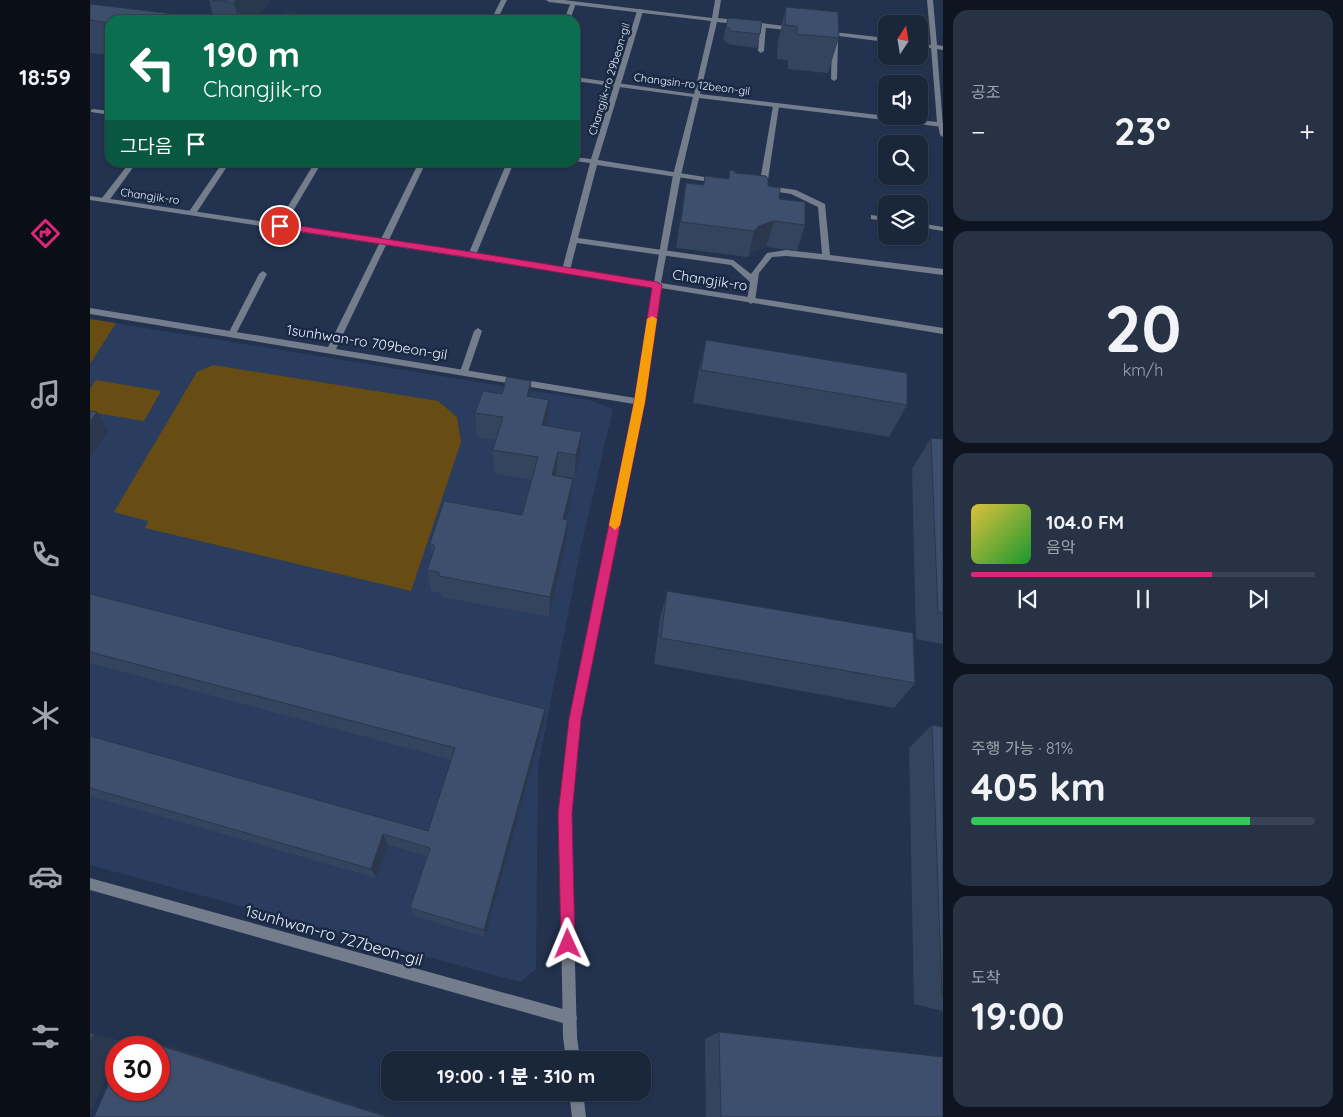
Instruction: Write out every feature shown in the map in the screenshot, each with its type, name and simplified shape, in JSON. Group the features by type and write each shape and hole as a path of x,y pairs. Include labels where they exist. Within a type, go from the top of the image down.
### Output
{"street":[{"path":"496,15 504,0"},
{"path":"549,0 799,30"},
{"path":"572,1051 565,814 575,719 640,402 657,285 678,174 718,0"},
{"path":"930,0 943,135"},
{"path":"569,15 573,3"},
{"name":"Changjik-ro 29beon-gil","path":"566,270 594,162 640,10"},
{"path":"761,51 764,25"},
{"path":"817,32 878,39"},
{"path":"834,79 835,34"},
{"path":"928,45 943,48"},
{"name":"Changsin-ro 12beon-gil","path":"580,81 942,125"},
{"path":"763,187 776,106"},
{"path":"93,111 105,112"},
{"path":"580,160 725,182"},
{"name":"Changjik-ro","path":"105,200 130,167"},
{"name":"Changjik-ro","path":"192,213 224,167"},
{"path":"280,226 316,167"},
{"path":"331,350 421,167"},
{"path":"472,255 509,167"},
{"path":"754,186 793,192 822,206 826,257"},
{"name":"Changjik-ro","path":"90,198 384,241 943,331"},
{"path":"874,217 878,218"},
{"path":"928,226 943,229"},
{"path":"574,240 733,263 754,280"},
{"path":"751,301 755,272 770,255 786,253 943,272"},
{"path":"232,334 263,274"},
{"name":"1sunhwan-ro 709beon-gil","path":"90,311 640,402"},
{"path":"464,372 478,331"},
{"name":"1sunhwan-ro 727beon-gil","path":"90,884 570,1018"},
{"path":"577,1101 579,1117"}],"shaded area":[{"path":"90,319 589,400 613,409 581,547 538,766 536,969 520,982 90,865"},
{"path":"90,319 116,323 90,364"},
{"path":"213,365 438,401 457,417 461,442 411,591 145,528 148,521 114,512 197,372"},
{"path":"96,380 161,391 144,421 90,412 90,389"}],"building":[{"path":"213,0 236,0 234,3"},
{"path":"90,4 182,15 105,15 105,22 90,20"},
{"path":"786,7 838,12 839,38 797,34 797,26 785,25"},
{"path":"286,13 308,15 285,15"},
{"path":"728,18 762,21 760,34 730,31 730,28 726,27"},
{"path":"730,170 735,171 735,173 766,176 768,186 780,188 779,199 805,202 805,225 774,221 759,226 754,231 681,222 686,183 704,185 705,176 729,179"},
{"path":"706,340 907,373 907,405 701,370"},
{"path":"507,377 531,381 527,396 549,400 542,425 582,432 576,455 558,452 552,475 573,479 563,519 568,520 550,597 439,576 439,572 427,570 435,546 430,543 444,501 522,515 538,457 493,450 503,417 475,413 483,391 502,394"},
{"path":"90,411 97,412 90,422"},
{"path":"931,438 943,439 943,613 938,612"},
{"path":"667,591 913,633 915,683 661,638"},
{"path":"90,594 545,709 484,930 410,908 430,848 383,834 371,869 90,788 90,736 428,831 455,748 90,652"},
{"path":"932,725 943,727 943,995 942,995"},
{"path":"719,1032 943,1057 943,1117 721,1117"},
{"path":"90,1033 94,1034 90,1042"},
{"path":"170,1049 387,1117 94,1117 105,1092 105,1101 170,1101"}],"slow traffic":[{"path":"615,525 640,402 652,319"}],"route":[{"path":"280,226 657,285 640,402 575,719 565,814 568,944"}]}
